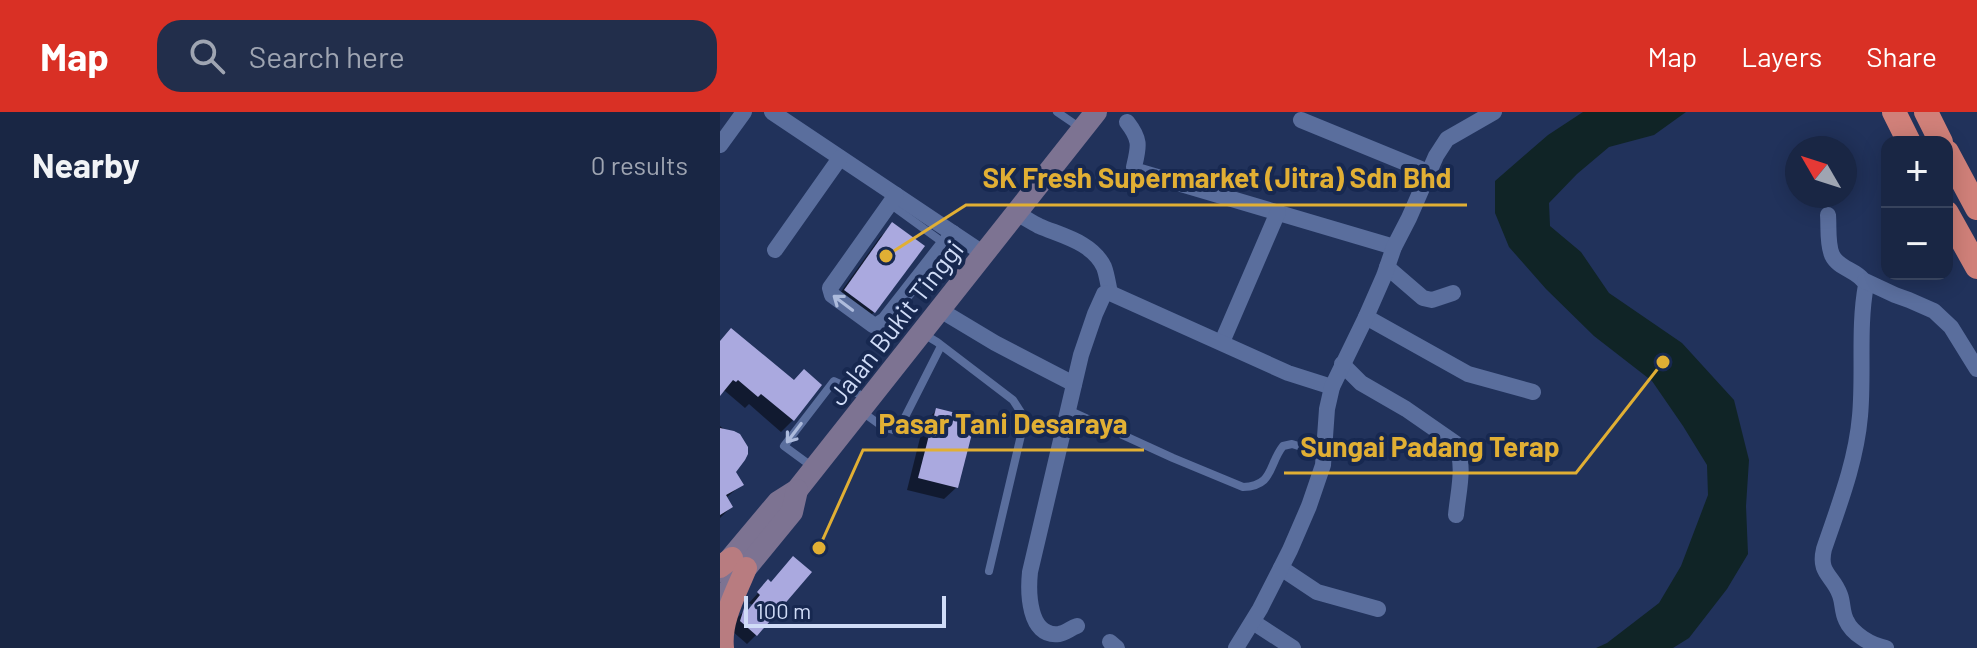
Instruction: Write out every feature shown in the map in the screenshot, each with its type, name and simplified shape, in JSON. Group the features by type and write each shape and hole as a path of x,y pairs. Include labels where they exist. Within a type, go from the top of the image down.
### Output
{"highway":[{"path":"1894,112 1906,136"},
{"path":"1926,112 1938,136"},
{"path":"1953,164 1977,208"},
{"path":"1953,224 1977,267"},
{"path":"723,648 729,566"}],"main road":[{"name":"Jalan Bukit Tinggi","path":"720,600 729,566 778,502 797,490 815,469 1089,120"}],"street":[{"path":"720,145 744,112"},
{"path":"772,112 949,238 984,254"},
{"path":"1236,648 1281,568 1316,489 1324,454 1332,387 1439,149 1447,139 1494,112"},
{"path":"1301,120 1428,172"},
{"path":"1127,122 1138,136 1134,167 1137,171 1394,247"},
{"path":"775,250 840,158"},
{"path":"893,199 830,288 832,295 873,325 885,320 949,238"},
{"path":"1222,342 1278,212"},
{"path":"1016,213 1089,248 1105,270 1110,293"},
{"path":"1828,215 1834,258 1865,281 1934,311 1951,327 1977,369"},
{"path":"1387,267 1423,298 1432,300 1453,293"},
{"path":"1865,281 1856,445 1822,563 1841,595 1846,621 1865,640 1886,648"},
{"path":"1077,626 1055,634 1039,627 1032,612 1029,585 1033,553 1084,345 1104,294 1110,293 1288,373 1332,387"},
{"path":"940,310 1074,384"},
{"path":"1366,317 1468,374 1533,392"},
{"path":"1342,364 1361,383 1455,443 1461,468 1456,515"},
{"path":"1281,568 1317,592 1378,609"},
{"path":"1253,622 1293,648"},
{"path":"1895,648 1902,648"}],"lane":[{"path":"1057,112 1089,120"},
{"path":"922,333 1013,400 1022,414 1022,431 989,571"},
{"path":"815,469 784,446 834,381 849,388 883,427 893,430 903,421 941,346"},
{"path":"1068,410 1243,487 1265,480 1280,450 1287,445 1324,454"}],"shaded area":[{"path":"1583,112 1686,112 1654,135 1609,147 1549,203 1550,226 1581,252 1609,293 1682,343 1734,400 1749,460 1746,506 1748,554 1727,589 1689,638 1673,648 1596,648 1659,603 1681,566 1708,495 1707,465 1652,381 1594,336 1546,289 1509,247 1495,213 1495,181 1548,135"}],"building":[{"path":"892,222 925,246 875,313 844,290"},
{"path":"731,328 794,380 804,369 822,385 794,421 738,380 733,380 720,396 720,341"},
{"path":"936,408 976,418 958,488 918,478"},
{"path":"720,428 740,434 748,447 748,454 736,472 744,485 726,495 733,507 720,515"},
{"path":"793,556 812,572 757,636 740,621 744,608 747,611 760,595 757,592 768,579 771,582"}],"place":[{"name":"SK Fresh Supermarket (Jitra) Sdn Bhd","path":"886,256"},
{"name":"Sungai Padang Terap","path":"1663,362"},
{"name":"Pasar Tani Desaraya","path":"819,548"}]}
